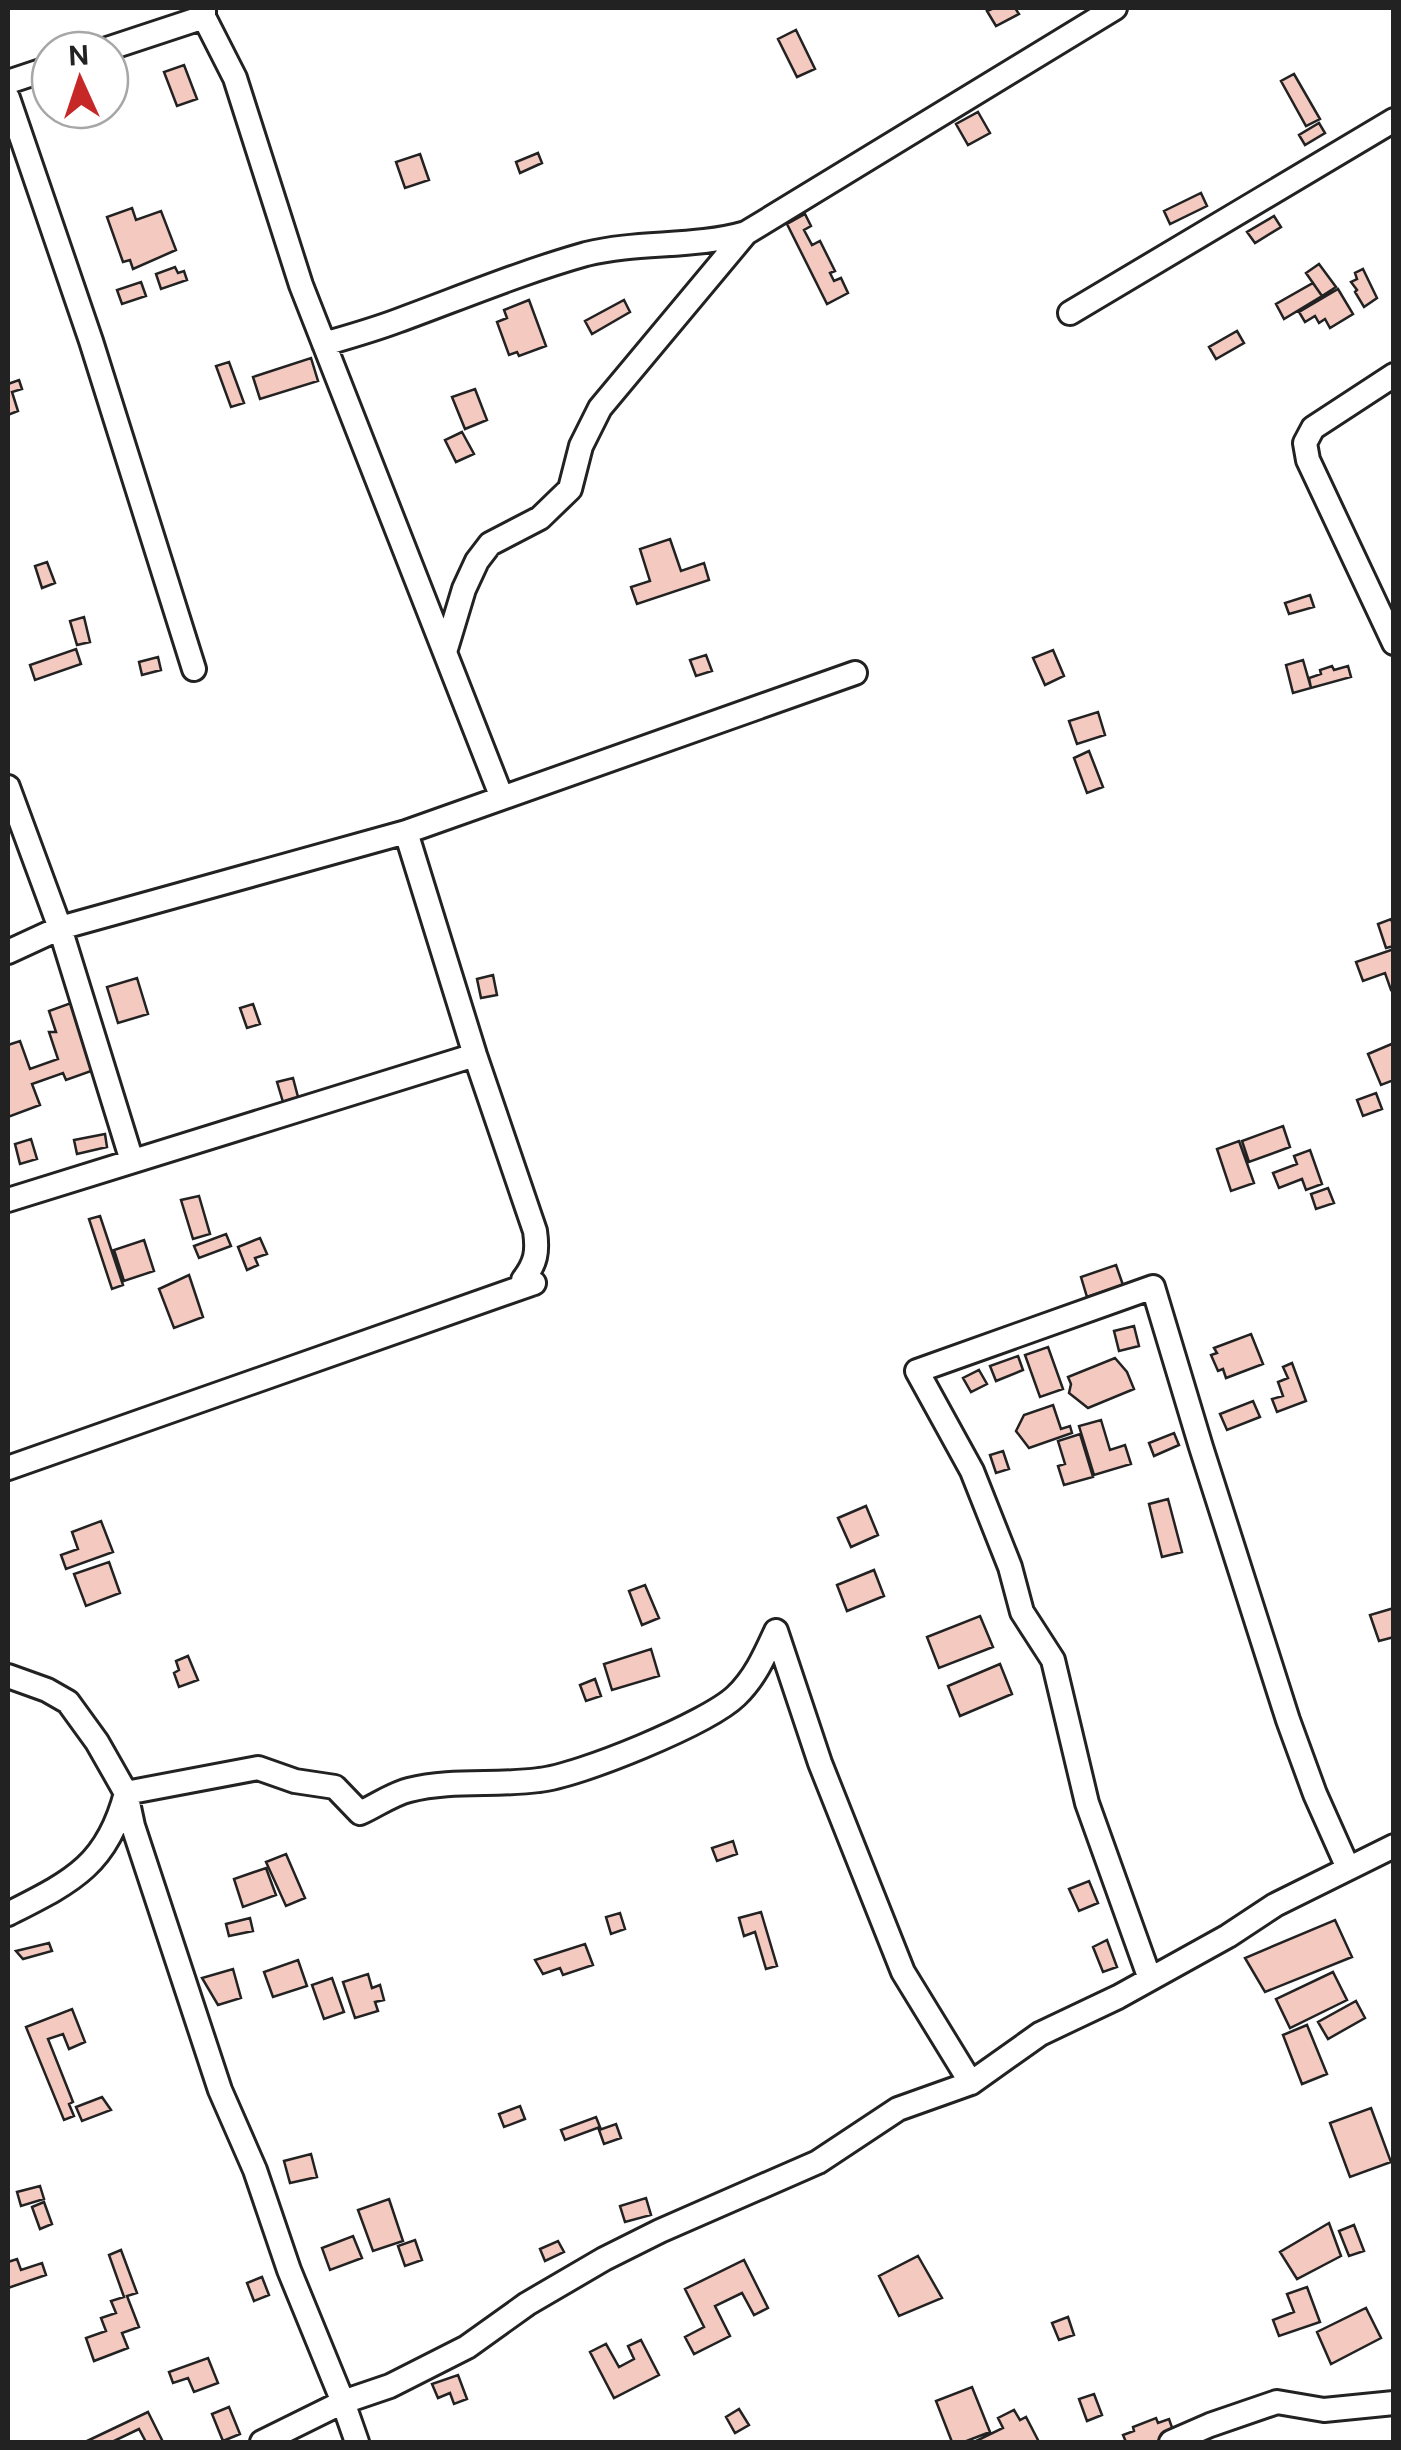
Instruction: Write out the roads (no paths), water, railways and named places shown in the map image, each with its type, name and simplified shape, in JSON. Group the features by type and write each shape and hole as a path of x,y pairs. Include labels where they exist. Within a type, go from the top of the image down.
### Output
{"street":[{"path":"324,344 591,253 723,240 746,233 1115,8"},
{"path":"130,40 204,12 235,78 301,285 502,798"},
{"path":"8,98 91,342 194,669"},
{"path":"1070,313 1394,120"},
{"path":"445,652 477,561 490,544 540,518 570,488 582,446 600,408 746,233"},
{"path":"1394,375 1313,428 1305,443 1308,460 1394,644"},
{"path":"8,952 60,928 406,832 855,673"},
{"path":"8,787 60,928 132,1161"},
{"path":"8,1468 534,1283 524,1280 538,1252 534,1231 406,832"},
{"path":"8,1200 475,1055"},
{"path":"1150,1979 1087,1803 1054,1660 1022,1612 1010,1567 972,1471 917,1370 1153,1287 1288,1720 1314,1794 1348,1868"},
{"path":"126,1793 258,1768 294,1781 335,1788 360,1813 406,1790 541,1780 596,1764 719,1708 734,1698 759,1668 776,1631 820,1764 903,1972 970,2083"},
{"path":"8,1676 68,1702 126,1793 133,1826 220,2090 255,2170 289,2270 357,2442"},
{"path":"8,1914 50,1892 92,1862 120,1817 126,1793"},
{"path":"262,2442 343,2402 390,2386 467,2347 526,2304 604,2259 818,2162 898,2109 970,2083 1040,2034 1150,1979 1275,1905 1394,1846"},
{"path":"1170,2442 1277,2402 1324,2410 1394,2403"}]}
